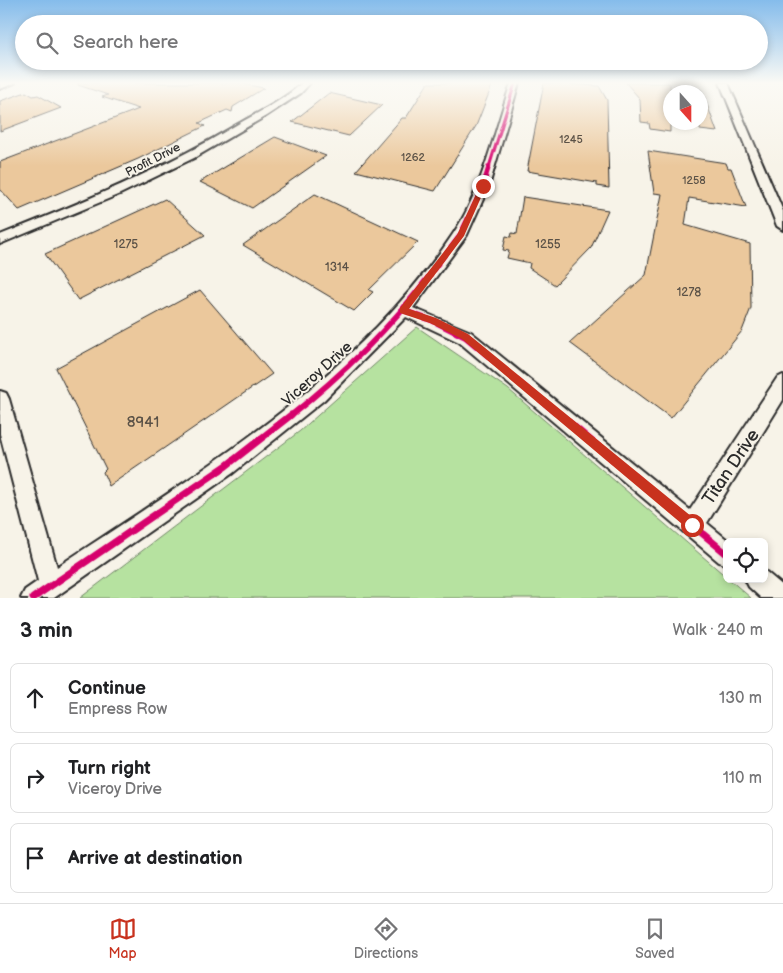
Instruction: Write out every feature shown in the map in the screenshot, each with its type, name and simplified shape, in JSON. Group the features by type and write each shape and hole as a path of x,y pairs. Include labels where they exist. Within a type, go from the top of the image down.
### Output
{"street":[{"name":"Profit Drive","path":"0,240 91,204 172,166 231,135 268,111"},
{"name":"Viceroy Drive","path":"33,598 226,466 318,394 403,310 460,236 483,186 506,111"},
{"path":"736,111 783,226"},
{"path":"403,310 433,321 465,337 723,551"},
{"name":"Titan Drive","path":"692,525 724,474 758,428 783,383"},
{"path":"0,399 51,586"},
{"path":"762,583 779,598"}],"green space":[{"path":"417,327 508,389 723,574 723,583 734,583 751,598 80,598 300,431"}],"building":[{"path":"0,111 53,111 0,131"},
{"path":"134,111 225,111 199,123 205,126 138,159 19,210 0,189 0,162"},
{"path":"306,111 376,111 349,136 292,122"},
{"path":"410,111 482,111 476,126 435,191 356,171 402,118 406,118"},
{"path":"539,111 607,111 609,188 597,186 597,183 527,171"},
{"path":"641,111 663,111 663,130 670,130 670,132 650,129 649,123 641,122"},
{"path":"708,111 709,111 717,132 700,130 708,130"},
{"path":"275,137 326,156 252,208 200,182"},
{"path":"648,151 726,163 728,168 731,168 746,207 689,198 685,225 750,244 751,308 742,331 671,418 570,343 646,275 662,194 654,193"},
{"path":"315,194 418,242 369,290 373,292 354,311 243,245"},
{"path":"523,197 608,210 591,248 555,285 529,268 530,263 507,258 509,251 503,250 506,236 511,237 512,233 517,234"},
{"path":"165,199 205,235 78,300 45,254"},
{"path":"200,290 272,374 109,486 103,472 106,469 56,368"}],"cycle path":[{"path":"33,598 226,466 318,394 403,310 460,235 483,186 506,111"},
{"path":"403,310 433,321 465,337 723,551"}],"route":[{"path":"483,186 460,236 403,310 433,321 465,337 692,525"}]}
